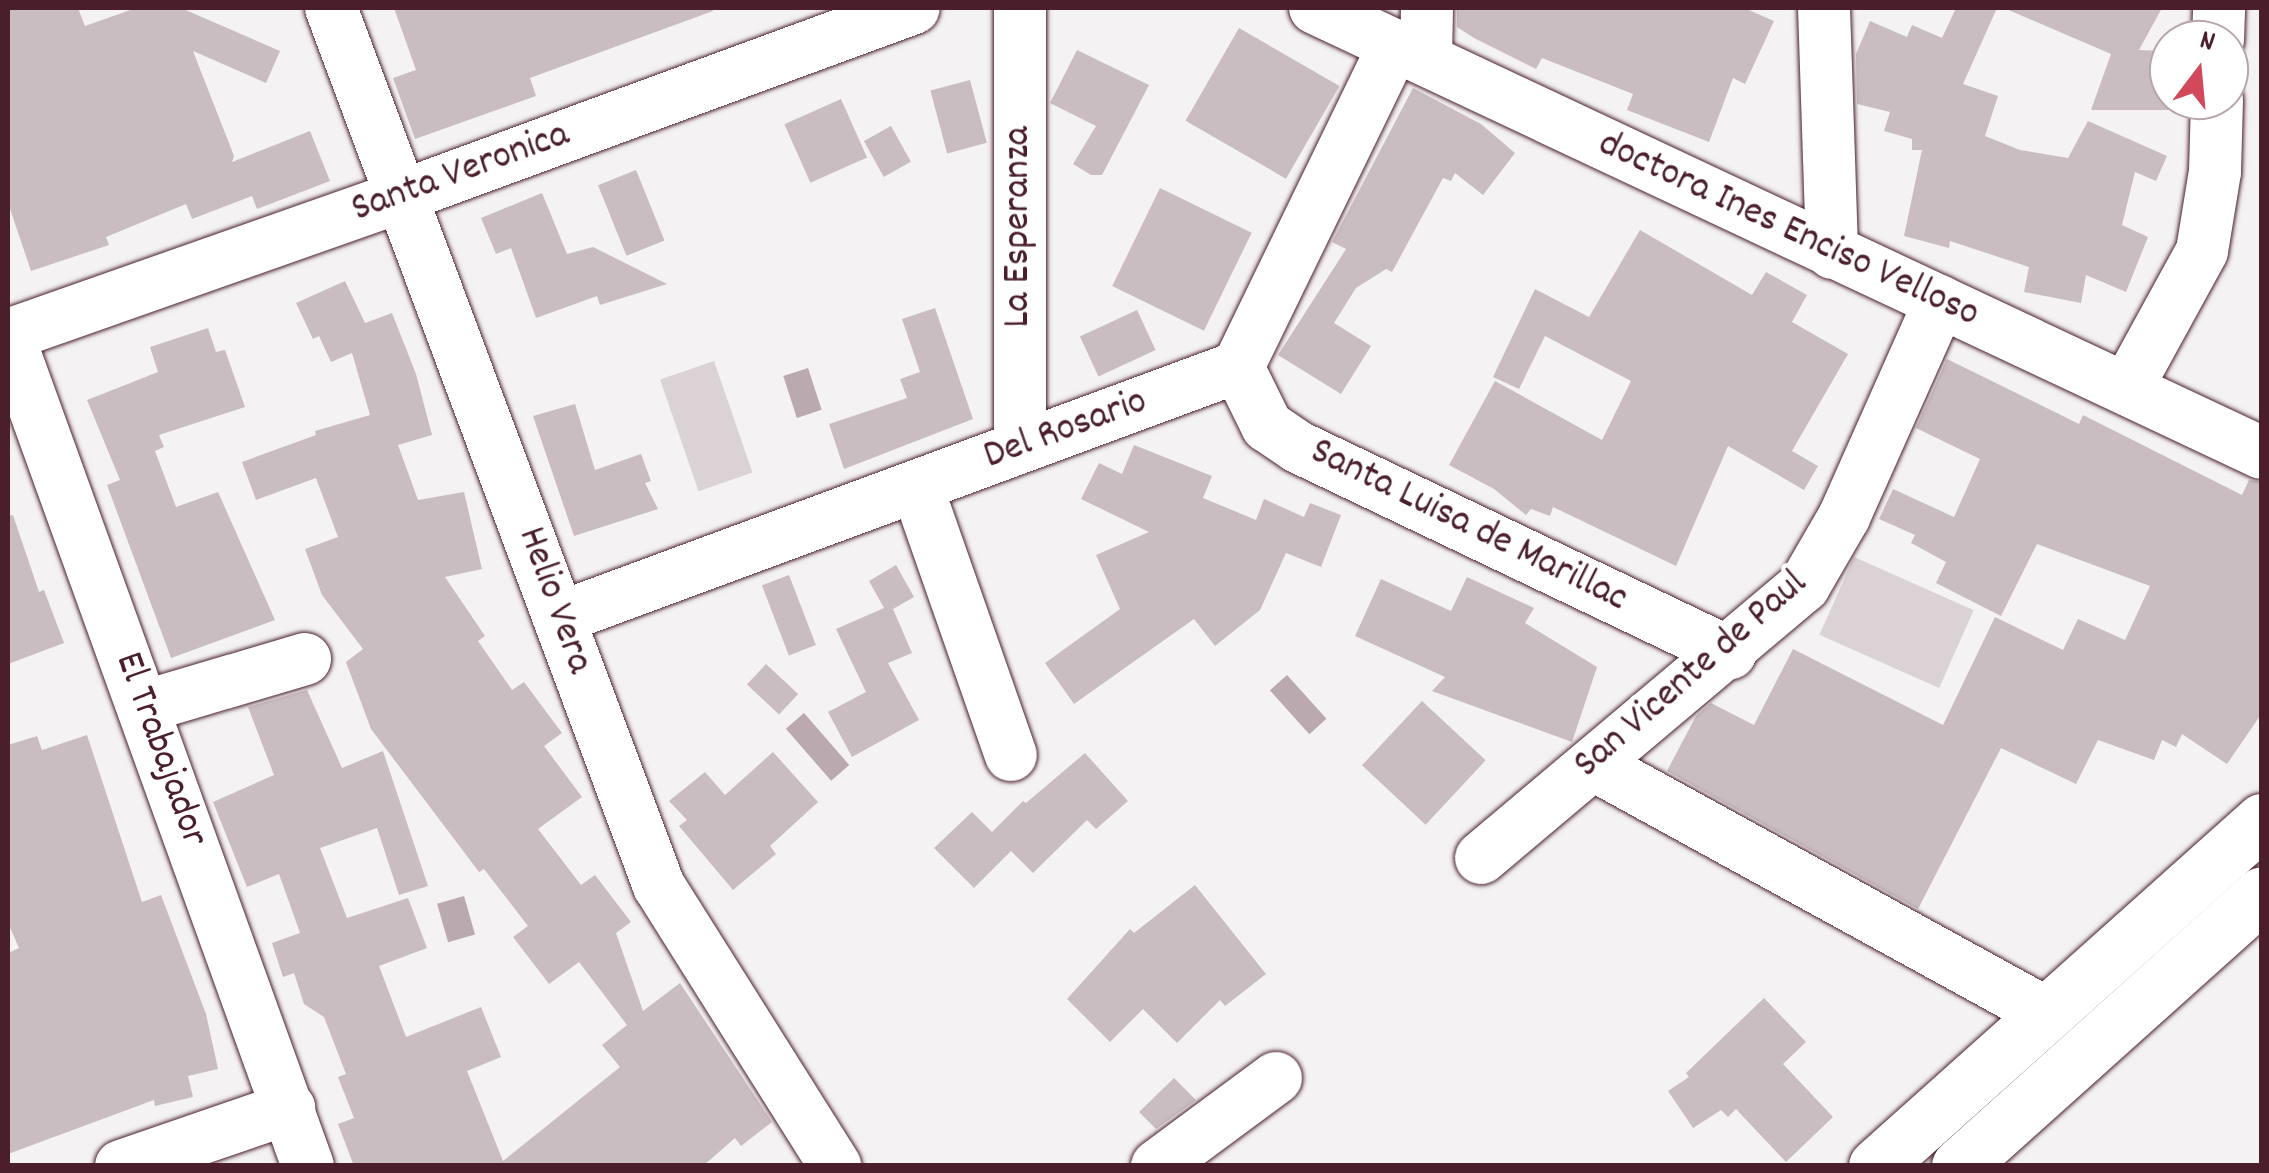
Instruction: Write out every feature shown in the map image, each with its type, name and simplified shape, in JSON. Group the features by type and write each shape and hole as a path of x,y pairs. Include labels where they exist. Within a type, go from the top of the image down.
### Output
{"main road":[{"path":"1905,1156 2046,1014 2262,821"},
{"path":"1959,1166 2262,894"}],"street":[{"name":"Helio Vera","path":"331,8 660,886 834,1166"},
{"name":"Santa Veronica","path":"8,335 402,196 914,8"},
{"name":"La Esperanza","path":"1020,8 1020,447"},
{"name":"doctora Ines Enciso Velloso","path":"1315,8 1416,38 1832,253 2262,453"},
{"path":"1824,8 1832,253"},
{"path":"1238,368 1416,38"},
{"path":"2127,388 2202,251 2215,172 2216,120"},
{"name":"San Vicente de Paul","path":"1481,858 1730,653 1804,586 1826,554 1940,301"},
{"name":"El Trabajador","path":"8,335 308,1166"},
{"name":"Del Rosario","path":"559,618 1238,368"},
{"name":"Santa Luisa de Marillac","path":"1238,368 1267,426 1298,446 1730,653"},
{"path":"917,486 1011,755"},
{"path":"143,707 306,659"},
{"path":"1594,765 2046,1014"},
{"path":"1157,1166 1276,1078"},
{"path":"121,1166 289,1108"}],"shaded area":[{"path":"714,361 752,473 699,491 660,380"},
{"path":"808,368 822,410 797,418 783,376"},
{"path":"1854,557 1974,610 1939,688 1819,635"},
{"path":"1287,675 1326,719 1309,734 1270,690"},
{"path":"804,713 849,765 831,781 786,729"},
{"path":"464,896 475,934 448,942 437,904"}],"building":[{"path":"8,8 78,8 85,26 136,8 181,8 280,51 266,83 193,51 234,156 232,162 310,131 330,181 257,209 252,196 192,219 186,204 106,237 109,245 31,271 8,203"},
{"path":"394,8 713,11 530,78 536,96 415,139 393,78 416,70"},
{"path":"1457,8 1744,8 1774,21 1745,84 1733,78 1709,142 1627,110 1633,94 1542,58 1536,69 1474,38 1457,27"},
{"path":"1956,8 1997,8 1963,84 1998,96 1985,136 2020,150 2068,158 2088,121 2167,156 2156,181 2135,172 2122,225 2148,237 2126,292 2086,275 2081,303 2024,292 2029,267 1950,241 1949,248 1904,236 1922,150 1912,150 1912,139 1884,131 1890,112 1857,104 1856,54 1870,21 1907,37 1912,25 1942,38"},
{"path":"2004,8 2162,8 2155,20 2149,20 2149,32 2139,50 2149,50 2149,110 2091,110 2111,54"},
{"path":"1239,28 1339,86 1286,179 1186,121"},
{"path":"1077,50 1149,85 1102,175 1091,175 1073,164 1096,126 1050,103"},
{"path":"970,80 987,143 947,153 930,91"},
{"path":"1413,88 1481,124 1515,153 1483,195 1455,173 1451,181 1443,178 1392,272 1386,269 1356,288 1334,323 1371,346 1341,394 1278,355 1346,249 1332,242"},
{"path":"841,99 867,157 810,183 784,124"},
{"path":"891,126 911,162 884,177 864,141"},
{"path":"636,170 664,240 626,256 598,185"},
{"path":"1160,188 1252,233 1204,331 1112,286"},
{"path":"542,193 567,254 593,247 667,284 600,305 597,296 536,318 511,248 496,254 481,218"},
{"path":"1640,230 1752,295 1766,272 1807,295 1792,322 1848,354 1792,451 1818,466 1804,490 1728,446 1676,566 1553,507 1550,516 1531,509 1526,515 1494,489 1449,465 1495,381 1602,440 1631,381 1545,336 1519,389 1493,377 1535,289 1589,317"},
{"path":"345,281 365,323 392,313 416,374 432,435 398,445 418,500 464,492 482,569 445,577 485,636 478,641 512,690 524,682 562,733 544,746 582,797 538,829 581,885 595,875 631,922 616,933 643,1011 680,983 772,1122 741,1146 735,1138 703,1166 354,1166 338,1124 354,1118 338,1077 346,1074 324,1017 304,1004 294,973 283,977 272,943 300,933 279,874 247,887 213,802 274,775 248,707 307,690 342,768 383,751 428,886 399,895 377,828 320,848 347,918 408,898 427,948 379,966 406,1037 481,1007 501,1057 467,1071 503,1161 620,1067 602,1045 627,1025 579,962 549,984 513,937 528,926 484,869 479,872 371,729 346,662 363,649 322,595 305,549 338,537 316,478 256,500 242,462 316,435 315,431 370,415 352,353 331,362 319,336 313,339 296,303"},
{"path":"935,308 973,419 844,469 829,424 907,398 900,379 920,372 902,319"},
{"path":"1137,310 1156,350 1098,377 1080,337"},
{"path":"208,328 216,352 225,350 245,407 159,435 164,447 155,451 176,507 218,492 275,620 171,658 107,485 120,480 87,400 158,372 150,347"},
{"path":"1947,359 2079,424 2083,415 2242,495 2249,480 2262,482 2262,713 2227,764 2182,734 2176,747 2162,740 2154,760 2098,740 2076,784 2001,748 1918,909 1667,771 1696,716 1711,703 1754,725 1793,649 1943,725 1995,617 2063,650 2078,619 2125,640 2150,586 2037,544 2001,616 1936,583 1946,562 1911,543 1915,535 1879,519 1893,489 1954,517 1980,459 1916,428"},
{"path":"575,404 595,470 641,454 651,481 645,483 658,509 574,536 533,416"},
{"path":"1134,445 1212,476 1203,498 1256,520 1264,499 1304,517 1310,503 1341,515 1321,567 1286,553 1260,610 1215,646 1194,619 1074,704 1045,663 1120,609 1096,555 1149,532 1081,499 1099,463 1122,474"},
{"path":"13,515 39,592 44,590 64,643 8,664 8,516"},
{"path":"896,565 914,597 893,609 912,653 888,663 919,720 852,757 828,712 866,692 836,629 884,608 869,581"},
{"path":"789,575 816,645 789,655 762,585"},
{"path":"1467,577 1534,608 1525,623 1597,667 1572,742 1432,691 1445,677 1355,636 1381,579 1451,611"},
{"path":"766,664 798,694 779,714 747,684"},
{"path":"1422,701 1486,760 1426,825 1362,765"},
{"path":"87,735 142,902 161,895 206,1014 218,1069 188,1076 193,1097 155,1106 154,1100 8,1154 8,953 19,948 8,923 8,745 37,736 42,750"},
{"path":"773,752 818,802 770,846 776,854 733,890 679,826 687,820 669,801 705,772 725,795"},
{"path":"1085,753 1128,801 1096,829 1087,820 1033,873 1011,851 974,888 934,848 972,812 992,832 1023,801 1026,803"},
{"path":"1195,885 1266,974 1225,1006 1220,1000 1177,1043 1143,1009 1110,1042 1067,999 1130,929 1134,933"},
{"path":"1764,998 1806,1042 1783,1064 1833,1117 1786,1162 1736,1109 1728,1117 1721,1110 1693,1128 1668,1091 1689,1077 1686,1073"},
{"path":"1174,1078 1196,1100 1156,1129 1139,1112"}]}
